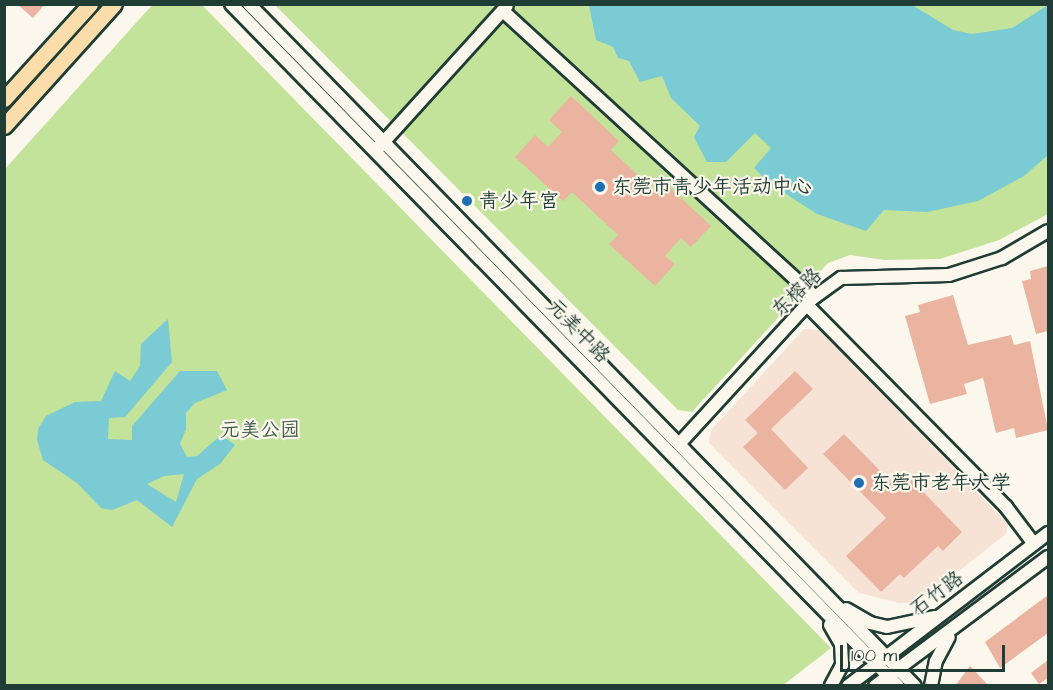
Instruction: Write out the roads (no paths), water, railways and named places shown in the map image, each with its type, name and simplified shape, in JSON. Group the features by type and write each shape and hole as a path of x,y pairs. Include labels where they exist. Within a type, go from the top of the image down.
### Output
{"main road":[{"path":"4,99 90,4"},
{"path":"4,126 114,4"}],"street":[{"name":"元美中路","path":"231,4 820,608 881,661"},
{"name":"元美中路","path":"249,4 830,598 895,677 915,686"},
{"path":"374,152 506,8 811,301 1006,507 1034,544"},
{"name":"东榕路","path":"680,443 811,301 841,278 930,277 977,268 1048,231"},
{"name":"石竹路","path":"848,686 1048,533"},
{"name":"石竹路","path":"875,686 895,677 955,627 1048,557"},
{"path":"830,598 870,623 888,627 942,615"},
{"path":"820,608 841,644 842,665 831,686"},
{"path":"931,686 941,648 955,627"}],"water":[{"path":"912,5 953,30 972,34 1012,28 1048,5 1048,155 1024,176 978,201 927,212 884,210 866,231 817,214 769,183 754,168 771,148 755,133 726,162 707,162 694,137 700,126 671,98 662,76 640,82 629,61 618,58 613,47 596,40 589,6"},
{"path":"168,319 172,362 125,417 109,418 108,439 132,440 132,426 180,371 217,371 227,390 195,403 186,413 186,429 180,444 187,457 197,456 221,435 235,445 220,464 197,479 172,527 137,500 112,510 101,508 77,483 43,460 37,440 38,429 46,416 75,402 101,401 115,371 130,381 140,366 141,344","holes":["184,474 176,502 147,484 164,476"]}],"place":[{"name":"东莞市青少年活动中心","path":"600,187"},
{"name":"青少年宫","path":"467,201"},
{"name":"东莞市老年大学","path":"859,483"}],"park label":[{"name":"元美公园","path":"260,430"}]}
